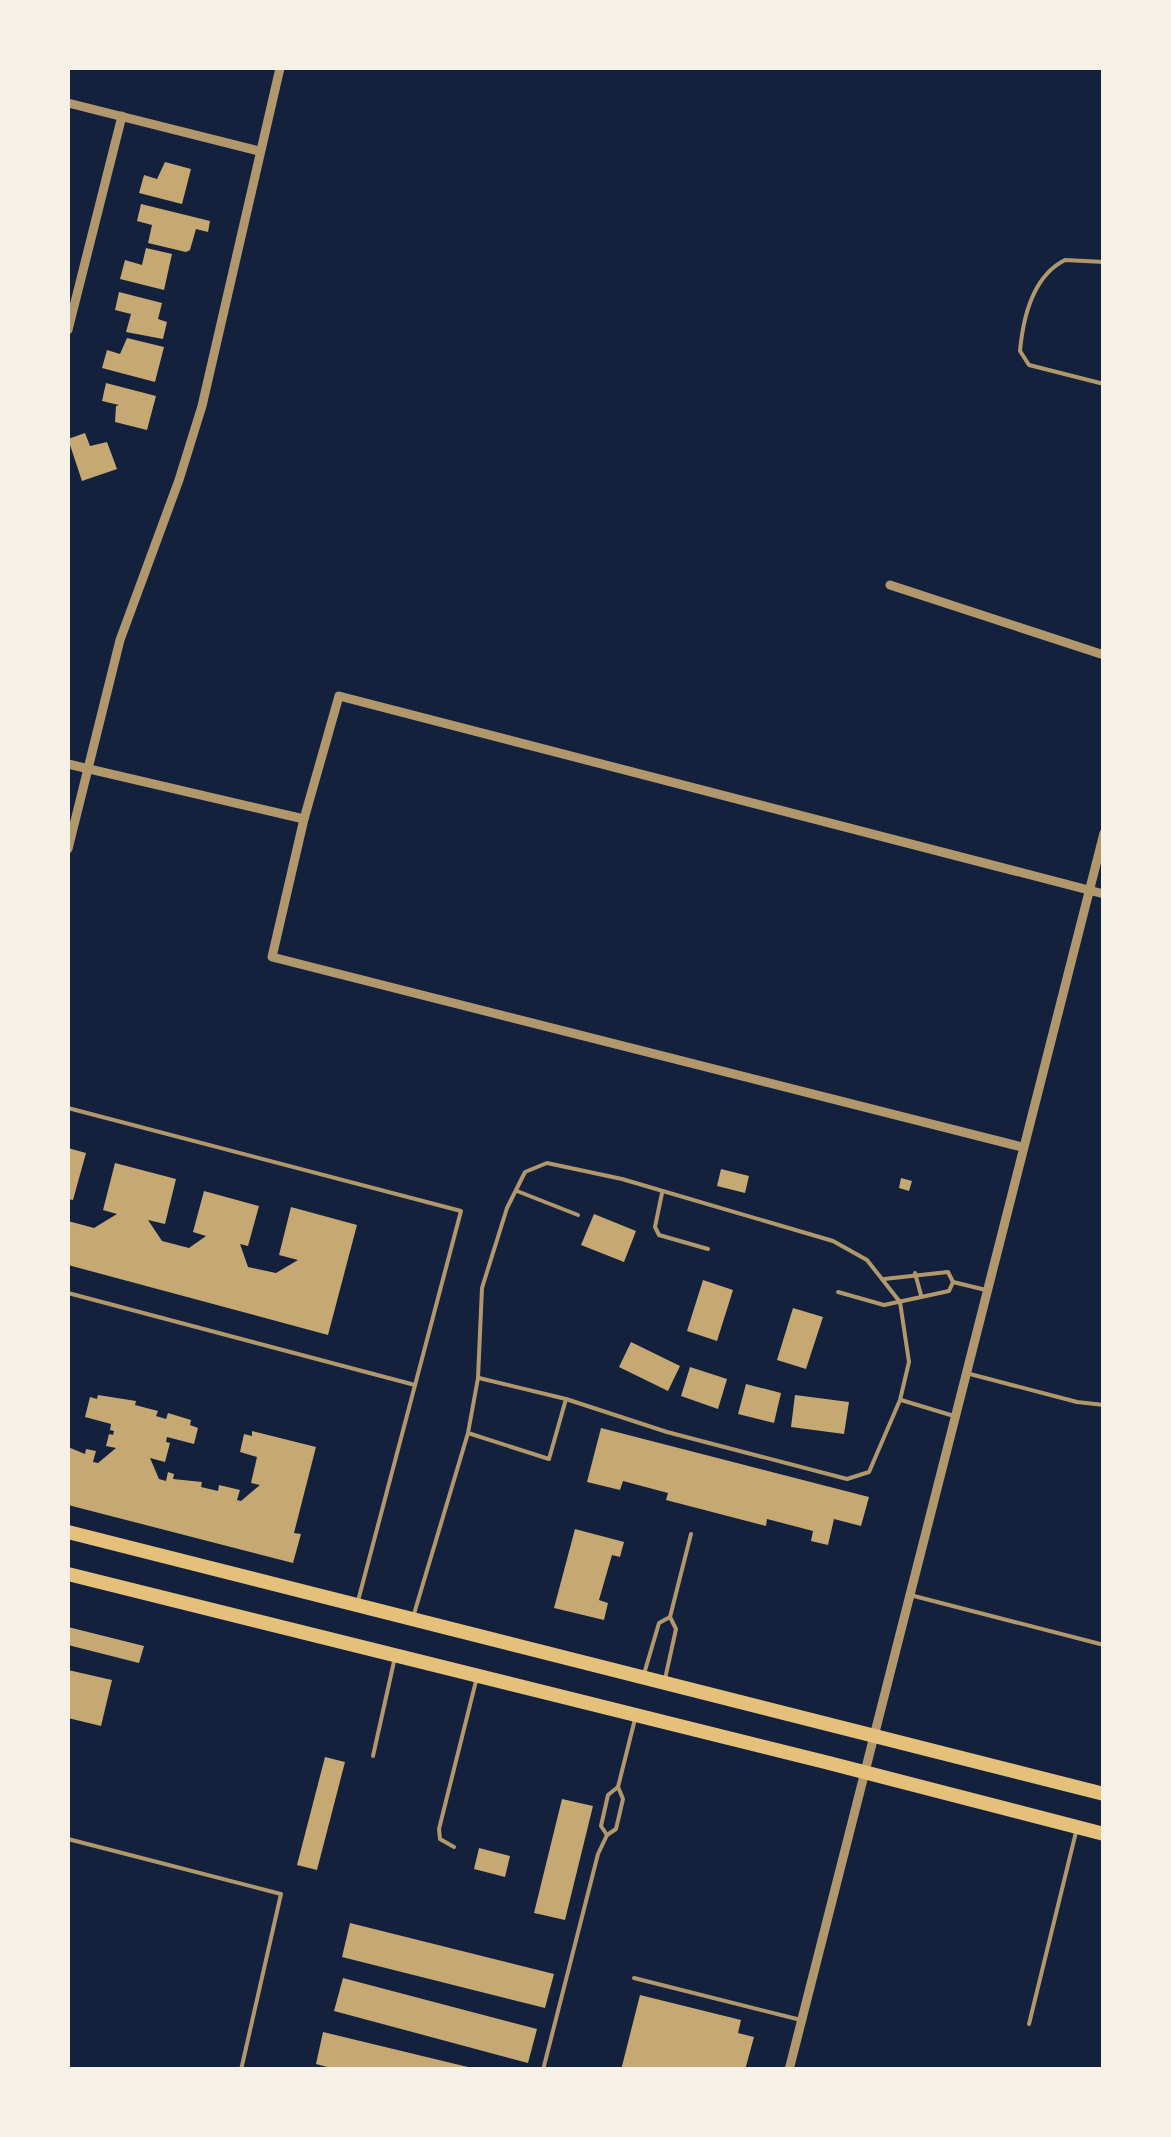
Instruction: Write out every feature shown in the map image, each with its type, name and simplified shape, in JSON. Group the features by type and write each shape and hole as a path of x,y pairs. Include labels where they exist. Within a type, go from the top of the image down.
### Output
{"main road":[{"path":"68,1532 1104,1794"},
{"path":"68,1574 1104,1834"}],"street":[{"path":"68,848 120,640 180,480 202,406 280,68"},
{"path":"68,103 259,150"},
{"path":"68,330 122,116"},
{"path":"890,585 1104,655"},
{"path":"1022,1148 272,957 338,696 1104,894"},
{"path":"68,764 304,820"},
{"path":"789,2070 1104,833"}],"lane":[{"path":"1104,262 1065,260 1040,282 1029,306 1020,352 1029,366 1104,384"},
{"path":"68,1108 461,1211 357,1605"},
{"path":"413,1619 468,1433 478,1378 482,1288 507,1208 525,1172 547,1163 662,1191 833,1241 867,1260 900,1302 909,1362 900,1400 869,1472 847,1479 478,1378"},
{"path":"516,1190 578,1215"},
{"path":"662,1191 655,1228 658,1236 708,1249"},
{"path":"838,1292 884,1305 949,1290 952,1282 948,1272 882,1279"},
{"path":"915,1274 921,1295"},
{"path":"952,1282 986,1290"},
{"path":"68,1292 415,1385"},
{"path":"965,1372 1077,1402 1104,1405"},
{"path":"468,1433 550,1459 566,1400"},
{"path":"900,1400 954,1416"},
{"path":"664,1682 676,1629 670,1617 691,1534"},
{"path":"909,1595 1104,1645"},
{"path":"644,1677 660,1624 670,1617"},
{"path":"373,1756 394,1657"},
{"path":"454,1847 440,1839 439,1830 476,1677"},
{"path":"543,2070 598,1854 607,1835 616,1829 623,1799 618,1787 636,1715"},
{"path":"607,1835 601,1826 608,1794 618,1787"},
{"path":"1030,2024 1078,1828"},
{"path":"68,1839 281,1894 241,2070"},
{"path":"634,1978 802,2020"}],"building":[{"path":"165,162 191,169 182,204 139,193 144,175 157,179"},
{"path":"141,204 210,221 208,232 196,229 186,252 148,243 152,225 137,221"},
{"path":"146,248 172,254 164,290 120,279 125,260 142,265"},
{"path":"119,292 162,303 158,319 167,322 163,339 126,332 131,314 115,310"},
{"path":"127,338 164,347 155,382 102,368 107,350 120,354"},
{"path":"106,383 156,396 147,430 115,422 119,405 102,401"},
{"path":"85,433 90,446 107,442 117,469 82,481 68,439"},
{"path":"68,1148 86,1153 73,1200 68,1199"},
{"path":"115,1163 176,1179 165,1224 148,1220 162,1241 189,1248 206,1236 193,1232 204,1191 259,1206 248,1246 240,1244 248,1267 276,1273 298,1260 279,1255 291,1207 357,1225 328,1335 68,1265 68,1221 94,1228 117,1214 103,1210"},
{"path":"721,1169 749,1176 745,1193 717,1186"},
{"path":"901,1178 912,1181 909,1191 899,1188"},
{"path":"594,1214 636,1231 624,1262 581,1245"},
{"path":"703,1280 733,1290 717,1341 687,1331"},
{"path":"793,1308 823,1317 806,1369 777,1360"},
{"path":"631,1342 680,1366 668,1391 619,1367"},
{"path":"690,1367 727,1379 718,1409 681,1396"},
{"path":"746,1384 781,1393 774,1423 738,1414"},
{"path":"98,1395 136,1401 135,1405 158,1411 156,1416 166,1419 168,1413 191,1420 190,1425 198,1428 194,1444 167,1437 166,1442 170,1443 165,1462 150,1458 159,1479 166,1481 168,1472 174,1474 173,1479 202,1482 201,1487 218,1491 219,1485 240,1490 237,1500 241,1501 260,1485 251,1483 257,1457 240,1452 244,1434 252,1436 252,1431 316,1447 294,1533 301,1534 293,1563 68,1505 68,1447 85,1454 86,1449 96,1451 93,1462 98,1463 116,1448 106,1446 114,1431 110,1430 111,1424 85,1417 90,1397 97,1399"},
{"path":"795,1395 849,1402 844,1434 791,1427"},
{"path":"601,1428 869,1497 861,1526 834,1519 828,1545 811,1541 813,1531 767,1519 766,1526 666,1500 668,1493 623,1481 620,1490 587,1482"},
{"path":"575,1529 624,1542 620,1557 612,1555 599,1600 608,1603 604,1620 554,1608"},
{"path":"68,1627 144,1646 139,1663 68,1645"},
{"path":"68,1670 112,1680 101,1726 68,1718"},
{"path":"325,1757 345,1762 317,1870 297,1865"},
{"path":"562,1799 593,1806 565,1920 534,1913"},
{"path":"479,1848 510,1856 505,1877 474,1869"},
{"path":"350,1923 554,1974 545,2008 342,1957"},
{"path":"343,1978 537,2029 528,2063 334,2011"},
{"path":"640,1995 741,2020 738,2033 754,2037 745,2070 621,2070"},
{"path":"323,2032 472,2068 338,2070 316,2064"}]}
